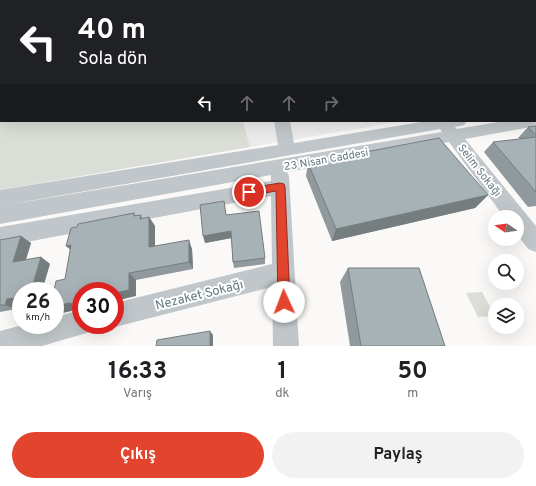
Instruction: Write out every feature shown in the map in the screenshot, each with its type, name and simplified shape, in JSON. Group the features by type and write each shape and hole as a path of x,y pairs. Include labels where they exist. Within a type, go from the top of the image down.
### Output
{"street":[{"path":"282,122 283,273 286,346"},
{"name":"23 Nisan Caddesi","path":"0,215 282,168 452,127 521,122"},
{"name":"Selim Sokağı","path":"452,127 512,210"},
{"name":"23 Nisan Caddesi","path":"0,198 282,168"},
{"path":"0,237 282,168"},
{"name":"Selim Sokağı","path":"524,226 536,242"},
{"name":"Nezaket Sokağı","path":"124,313 283,273"},
{"path":"0,344 72,325"}],"shaded area":[{"path":"0,122 243,122 250,147 0,190"},
{"path":"243,122 397,122 250,147"},
{"path":"482,292 488,303 488,316 478,317 466,293"}],"building":[{"path":"536,126 536,135 528,127"},
{"path":"536,137 536,192 493,142"},
{"path":"439,138 488,195 336,229 308,163"},
{"path":"224,201 226,215 259,211 265,258 233,262 231,231 203,236 200,205"},
{"path":"134,213 134,216 141,215 140,219 149,217 149,247 189,240 189,262 129,273 129,290 124,291 124,282 72,282 72,304 64,304 64,282 56,282 65,279 71,245 66,246 71,228 77,227 78,224"},
{"path":"21,236 13,262 41,257 34,282 12,282 12,298 7,299 5,305 0,305 0,240"},
{"path":"348,268 419,268 445,346 361,346"},
{"path":"210,331 210,346 156,346 157,340"}],"route":[{"path":"249,192 280,187 284,302"}]}
